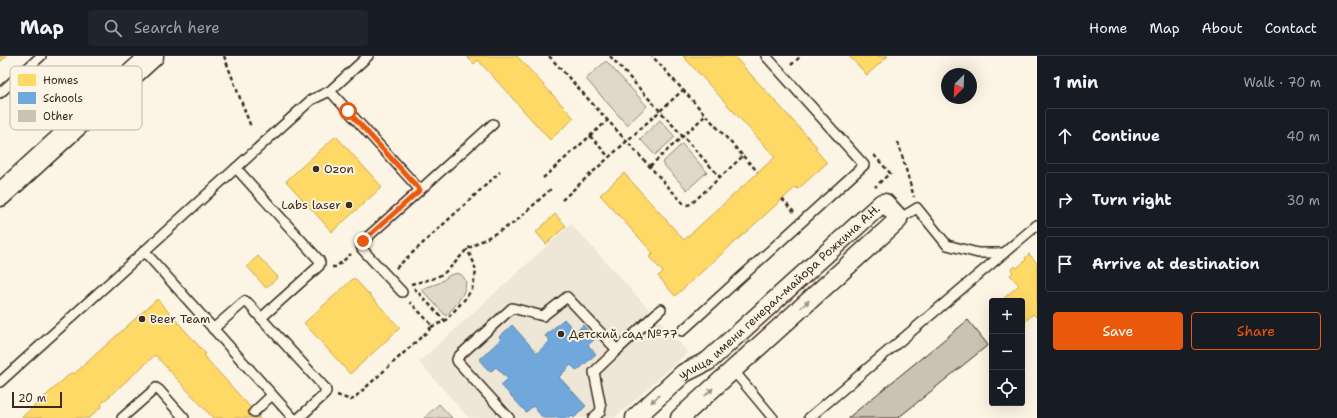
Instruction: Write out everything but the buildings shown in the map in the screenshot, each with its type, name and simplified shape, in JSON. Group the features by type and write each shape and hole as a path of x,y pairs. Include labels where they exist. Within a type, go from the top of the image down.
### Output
{"street":[{"path":"141,66 152,56"},
{"path":"1,192 70,130"},
{"name":"улица имени генерал-майора Рожкина А.Н.","path":"635,418 684,373 708,361 882,203 885,203 899,219 680,418"}],"lane":[{"path":"30,66 41,56"},
{"path":"0,382 311,100 330,91 368,56"},
{"path":"682,331 864,165 766,56"},
{"path":"0,93 10,84"},
{"path":"330,91 420,190"},
{"path":"402,292 362,249 361,245 363,241 493,124"},
{"path":"236,168 319,260 320,264 261,318"},
{"path":"899,219 917,208 947,245 978,253 1004,253"},
{"path":"809,418 1037,225"},
{"path":"144,251 293,418"},
{"path":"509,418 457,360 458,357 510,309 515,308 543,316 566,297 617,350"},
{"path":"213,329 245,301 248,303 325,388 325,394 299,418"},
{"path":"593,418 600,412 601,407 594,372 661,309"},
{"path":"733,370 773,418"},
{"path":"122,418 156,388 184,418"},
{"path":"254,412 272,395"}],"path":[{"path":"224,56 251,127"},
{"path":"550,56 683,203 687,205 691,204 743,156"},
{"path":"610,56 720,177"},
{"path":"652,56 758,172"},
{"path":"793,63 801,56"},
{"path":"562,200 683,90"},
{"path":"650,166 706,115"},
{"path":"543,178 608,120"},
{"path":"590,136 609,157"},
{"path":"898,142 917,208"},
{"path":"401,273 396,267 500,172"},
{"path":"431,327 430,323 402,292 411,284 432,279 443,274 467,249 514,223 552,188"},
{"path":"326,391 347,399 353,399 431,327 445,321 465,300 472,289 475,280 476,272 474,263 467,249"},
{"path":"320,264 335,268 354,251"},
{"path":"406,278 445,321"}],"shaded area":[{"path":"606,61 647,106 627,125 586,79"},
{"path":"660,120 675,137 655,155 640,139"},
{"path":"682,144 707,172 687,190 662,163"},
{"name":"Детский сад №77","path":"571,224 688,352 615,418 469,418 419,362"},
{"path":"458,273 464,277 466,282 465,288 459,301 446,316 421,289 439,283 450,275"},
{"path":"439,404 452,418 424,418"}],"place":[{"name":"Ozon","path":"316,169"},
{"name":"Labs laser","path":"349,205"},
{"name":"Beer Team","path":"142,319"},
{"name":"Детский сад №77","path":"561,334"}],"route":[{"path":"348,111 420,190 363,241"}]}
